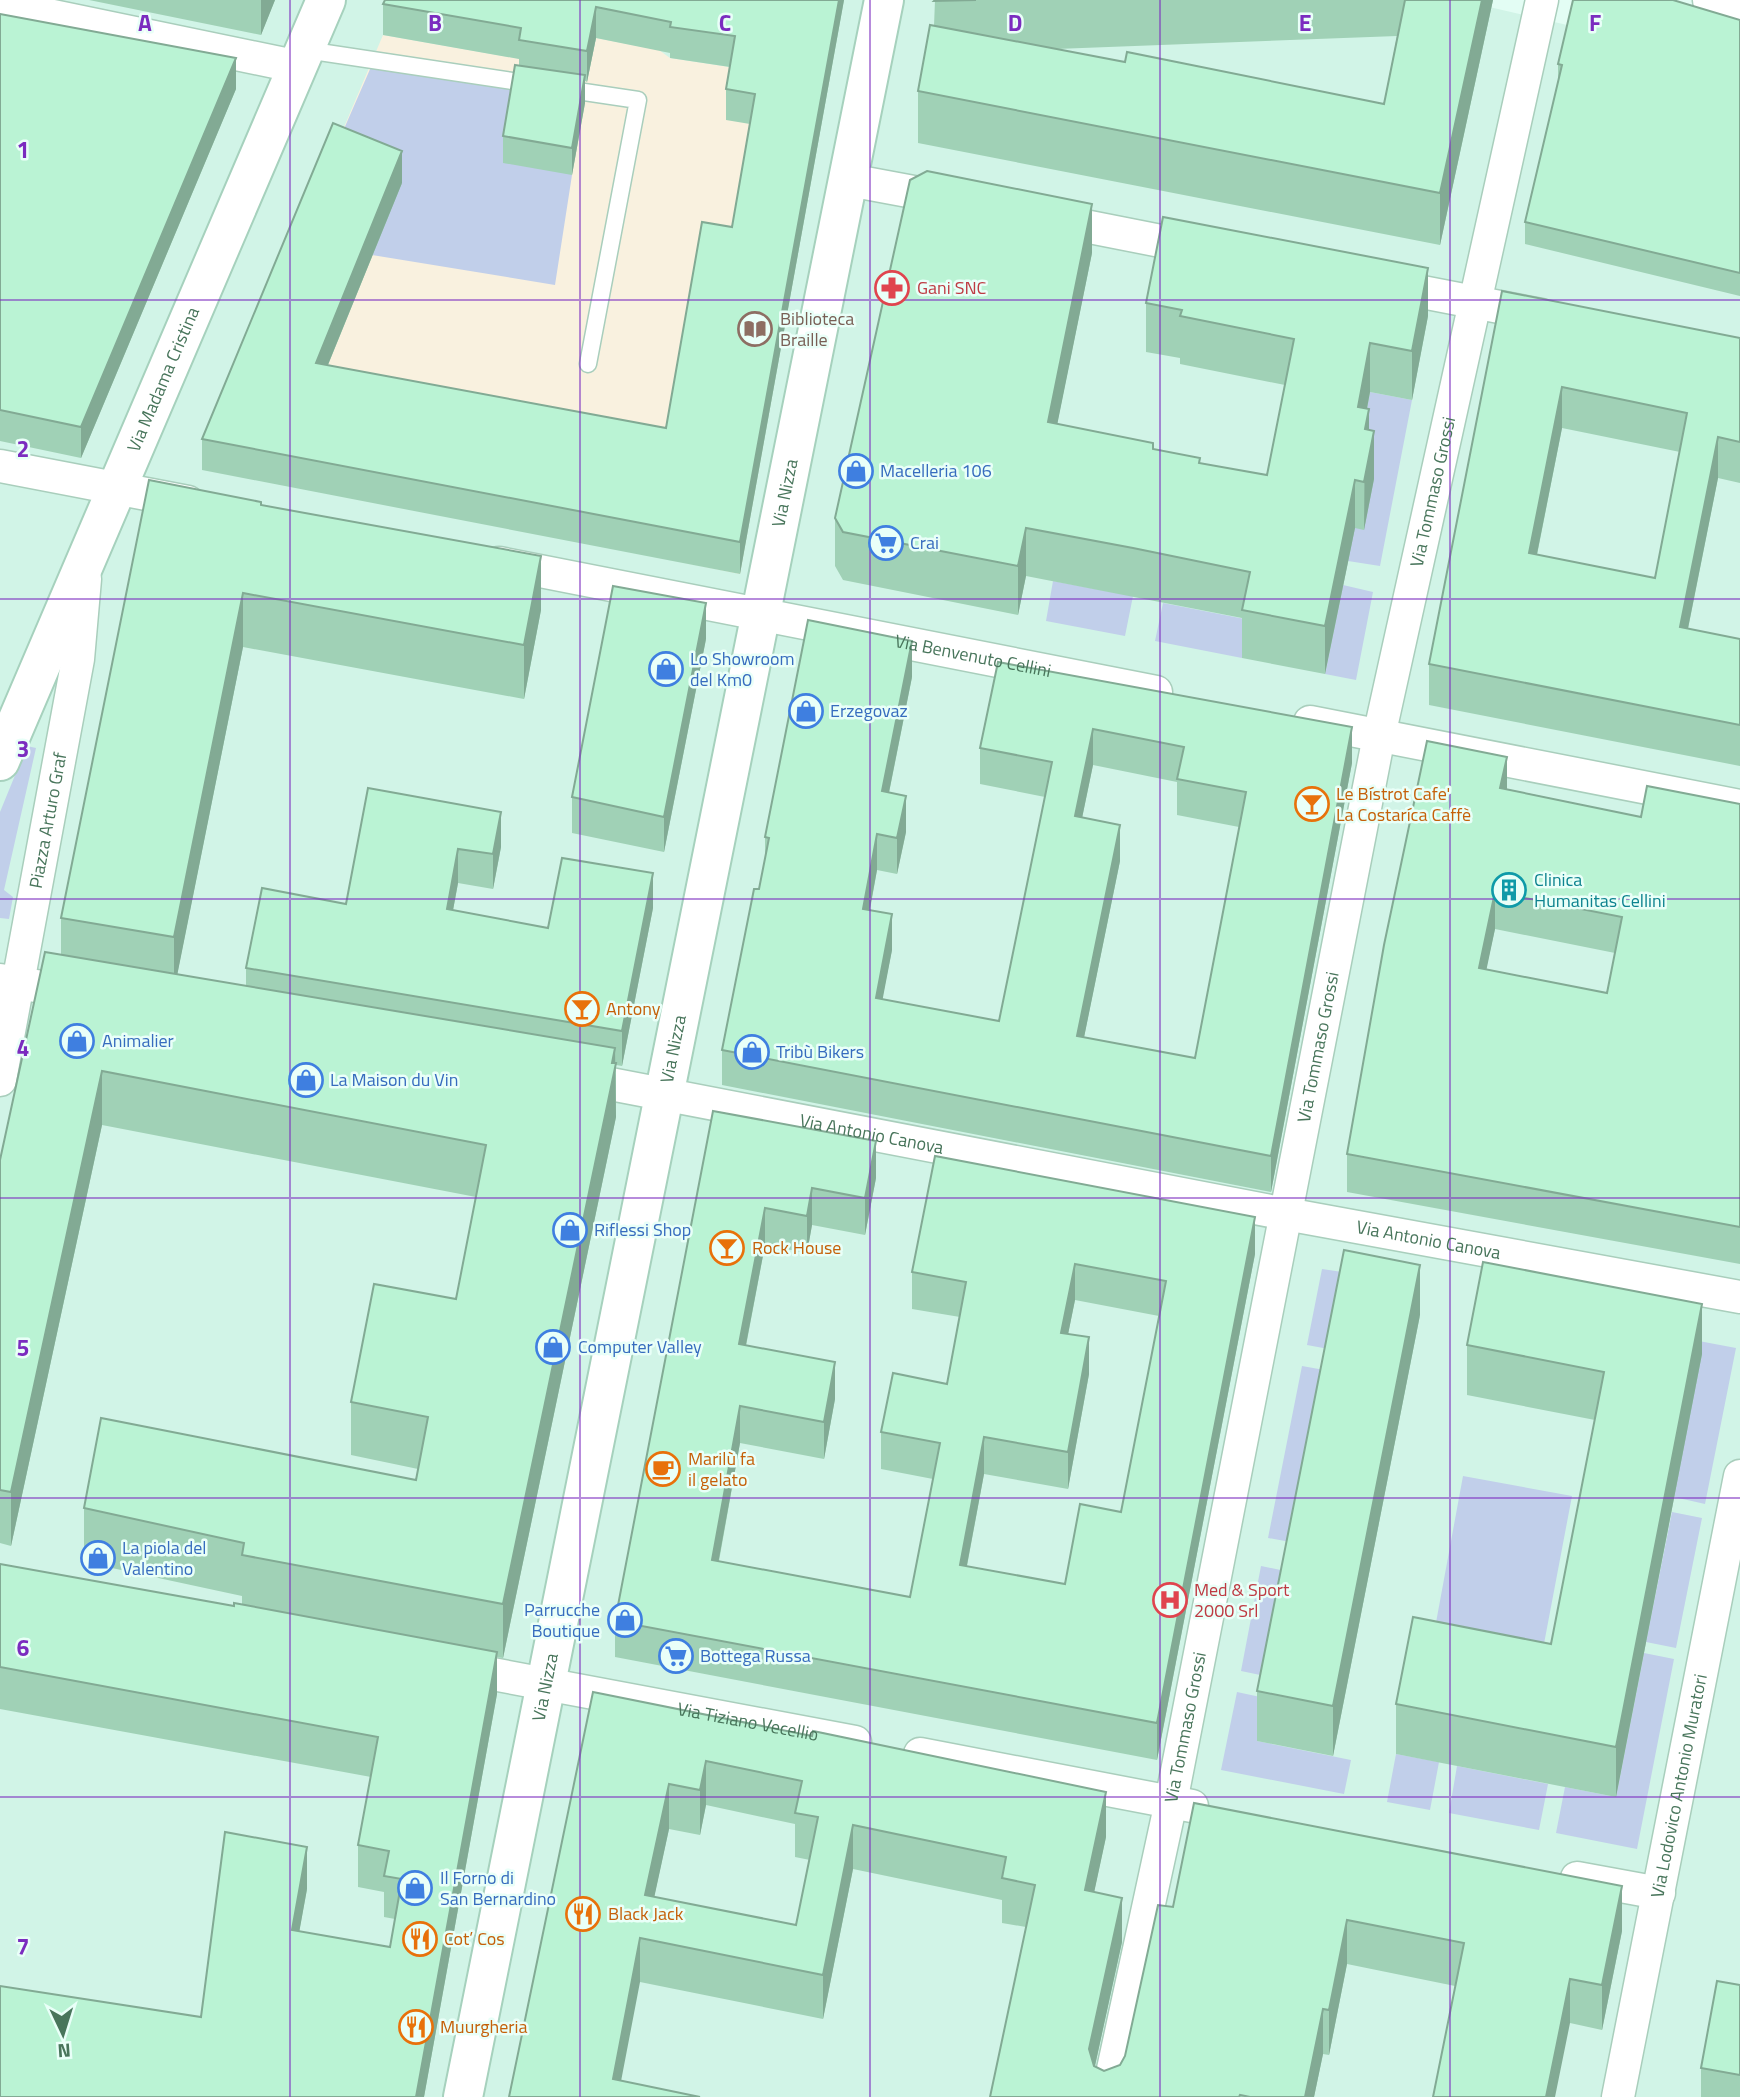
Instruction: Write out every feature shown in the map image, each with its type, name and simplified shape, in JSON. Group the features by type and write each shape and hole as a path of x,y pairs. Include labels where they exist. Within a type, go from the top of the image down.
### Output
{"street":[{"name":"Via Madama Cristina","path":"0,761 326,0"},
{"name":"Via Nizza","path":"463,2097 884,0"},
{"name":"Via Tommaso Grossi","path":"1107,2097 1171,1802 1379,736 1542,0"},
{"path":"1709,0 1740,10"},
{"path":"0,5 302,58"},
{"path":"849,180 976,204"},
{"path":"1016,212 1232,255"},
{"path":"1354,279 1567,320"},
{"path":"0,466 215,508"},
{"name":"Via Benvenuto Cellini","path":"473,558 1188,698"},
{"name":"Piazza Arturo Graf","path":"0,1080 10,982 78,659 86,560"},
{"path":"1284,717 1740,806"},
{"path":"10,982 102,997"},
{"name":"Via Antonio Canova","path":"550,1073 1286,1214 1740,1297"},
{"name":"Via Lodovico Antonio Muratori","path":"1618,2097 1659,1893 1727,1610 1740,1476"},
{"name":"Via Tiziano Vecellio","path":"425,1662 1225,1812"},
{"path":"1551,1873 1659,1893"}],"lane":[{"path":"302,58 638,100 588,364"}],"shaded area":[{"path":"0,0 1459,0 1740,65 1740,2097 0,2097"},
{"path":"383,35 589,71 596,38 659,50 670,58 828,82 740,574 489,523 237,380"},
{"path":"371,67 516,87 572,175 555,285 372,255 333,154"},
{"path":"1370,392 1412,400 1380,566 1348,561 1358,456"},
{"path":"1053,581 1133,596 1125,636 1046,621"},
{"path":"1343,585 1373,592 1356,680 1325,674"},
{"path":"1163,603 1250,620 1242,658 1155,641"},
{"path":"27,746 36,748 4,890 13,897 9,919 0,918 0,812"},
{"path":"1322,1269 1349,1273 1334,1350 1307,1345"},
{"path":"1651,1332 1736,1348 1705,1504 1674,1497"},
{"path":"1302,1366 1330,1371 1296,1543 1268,1538"},
{"path":"1463,1476 1572,1496 1543,1649 1435,1628"},
{"path":"1672,1512 1702,1518 1676,1648 1646,1642"},
{"path":"1261,1566 1290,1572 1270,1677 1241,1671"},
{"path":"1644,1653 1674,1659 1637,1849 1556,1833 1565,1787 1616,1797"},
{"path":"1237,1692 1265,1698 1257,1741 1351,1760 1344,1794 1221,1770"},
{"path":"1396,1754 1439,1762 1430,1810 1387,1802"},
{"path":"1457,1766 1548,1784 1539,1830 1449,1813"}],"building":[{"path":"385,0 839,0 740,542 202,439 333,123 402,151 316,363 666,428 702,222 732,227 755,94 726,89 735,36 670,27 671,22 596,7 587,51 519,40 521,28 383,4"},
{"path":"1405,0 1482,0 1440,193 918,91 930,25 1125,62 1127,52 1384,104"},
{"path":"1573,0 1673,0 1740,20 1740,273 1525,222 1562,65 1558,64"},
{"path":"0,14 236,58 81,427 0,410"},
{"path":"515,65 585,75 572,148 503,136"},
{"path":"927,171 1092,204 1048,422 1153,443 1153,449 1200,458 1199,463 1267,475 1294,339 1180,316 1182,310 1146,303 1163,217 1428,268 1412,351 1370,343 1358,407 1369,409 1365,429 1374,431 1364,482 1355,480 1325,626 1242,610 1250,572 1133,548 1026,528 1018,566 843,532 835,518 910,180"},
{"path":"1502,291 1740,338 1740,442 1718,437 1680,627 1740,639 1740,725 1429,664","holes":["1562,387 1687,413 1655,578 1529,553"]},
{"path":"149,480 261,502 261,505 541,556 524,645 243,593 174,937 61,918"},
{"path":"613,586 706,603 664,817 572,797"},
{"path":"808,620 912,641 882,791 906,796 897,838 877,834 863,909 892,914 876,998 999,1021 1052,762 980,748 998,662 1352,727 1271,1156 722,1050 754,889 759,889 769,838 765,837","holes":["1093,729 1184,747 1177,779 1246,792 1195,1058 1077,1036 1120,825 1075,816"]},
{"path":"1427,741 1507,757 1500,788 1641,817 1647,786 1740,804 1740,1227 1347,1154 1384,945","holes":["1495,892 1622,917 1607,993 1479,968"]},
{"path":"368,788 501,812 493,854 458,849 447,909 548,928 562,858 653,873 622,1031 246,968 262,888 346,904"},
{"path":"45,952 615,1048 612,1063 616,1063 503,1604 242,1555 244,1543 84,1508 101,1418 416,1480 428,1417 351,1402 374,1284 456,1299 486,1145 102,1071 11,1492 0,1490 0,1160"},
{"path":"713,1111 876,1141 865,1198 812,1188 807,1216 765,1208 739,1344 835,1362 824,1422 740,1406 712,1560 910,1597 940,1443 881,1432 893,1373 947,1384 966,1282 912,1272 935,1156 1255,1217 1157,1723 615,1621","holes":["1075,1264 1166,1281 1121,1512 1080,1504 1065,1584 960,1565 984,1437 1068,1452 1089,1337 1061,1333"]},
{"path":"1344,1250 1420,1265 1333,1706 1257,1691"},
{"path":"1483,1262 1702,1304 1616,1747 1396,1704 1413,1617 1551,1644 1604,1372 1467,1345"},
{"path":"0,1564 234,1606 234,1603 497,1652 416,2097 0,2097 0,1986 201,2017 225,1832 307,1847 292,1930 390,1947 402,1879 384,1876 389,1851 358,1845 378,1737 0,1667"},
{"path":"593,1692 812,1736 813,1731 1106,1792 1085,1890 1122,1898 1089,2049 1094,2066 1104,2071 1120,2065 1125,2056 1158,1905 1173,1907 1194,1803 1622,1886 1602,1985 1570,1979 1546,2097 1433,2097 1464,1943 1347,1920 1329,2010 1323,2009 1305,2097 990,2097 1035,1885 1002,1878 1006,1857 853,1825 823,1975 640,1938 613,2079 700,2097 509,2097","holes":["706,1761 802,1781 795,1813 818,1817 796,1925 645,1895 669,1784 700,1790"]},
{"path":"1717,1981 1740,1985 1740,2075 1701,2068"}],"place":[{"name":"Gani SNC","path":"892,288"},
{"name":"Biblioteca Braille","path":"755,329"},
{"name":"Macelleria 106","path":"856,471"},
{"name":"Crai","path":"886,543"},
{"name":"Lo Showroom del Km0","path":"666,669"},
{"name":"Erzegovaz","path":"806,711"},
{"name":"Le Bístrot Cafe' La Costaríca Caffè","path":"1312,804"},
{"name":"Clinica Humanitas Cellini","path":"1509,890"},
{"name":"Antony","path":"582,1009"},
{"name":"Animalier","path":"77,1041"},
{"name":"Tribù Bikers","path":"752,1052"},
{"name":"La Maison du Vin","path":"306,1080"},
{"name":"Riflessi Shop","path":"570,1230"},
{"name":"Rock House","path":"727,1248"},
{"name":"Computer Valley","path":"553,1347"},
{"name":"Marilù fa il gelato","path":"663,1469"},
{"name":"La piola del Valentino","path":"98,1558"},
{"name":"Med & Sport 2000 Srl","path":"1170,1600"},
{"name":"Parrucche Boutique","path":"625,1620"},
{"name":"Bottega Russa","path":"676,1656"},
{"name":"Il Forno di San Bernardino","path":"415,1888"},
{"name":"Black Jack","path":"583,1914"},
{"name":"Cot’ Cos","path":"420,1939"},
{"name":"Muurgheria","path":"416,2027"}]}
